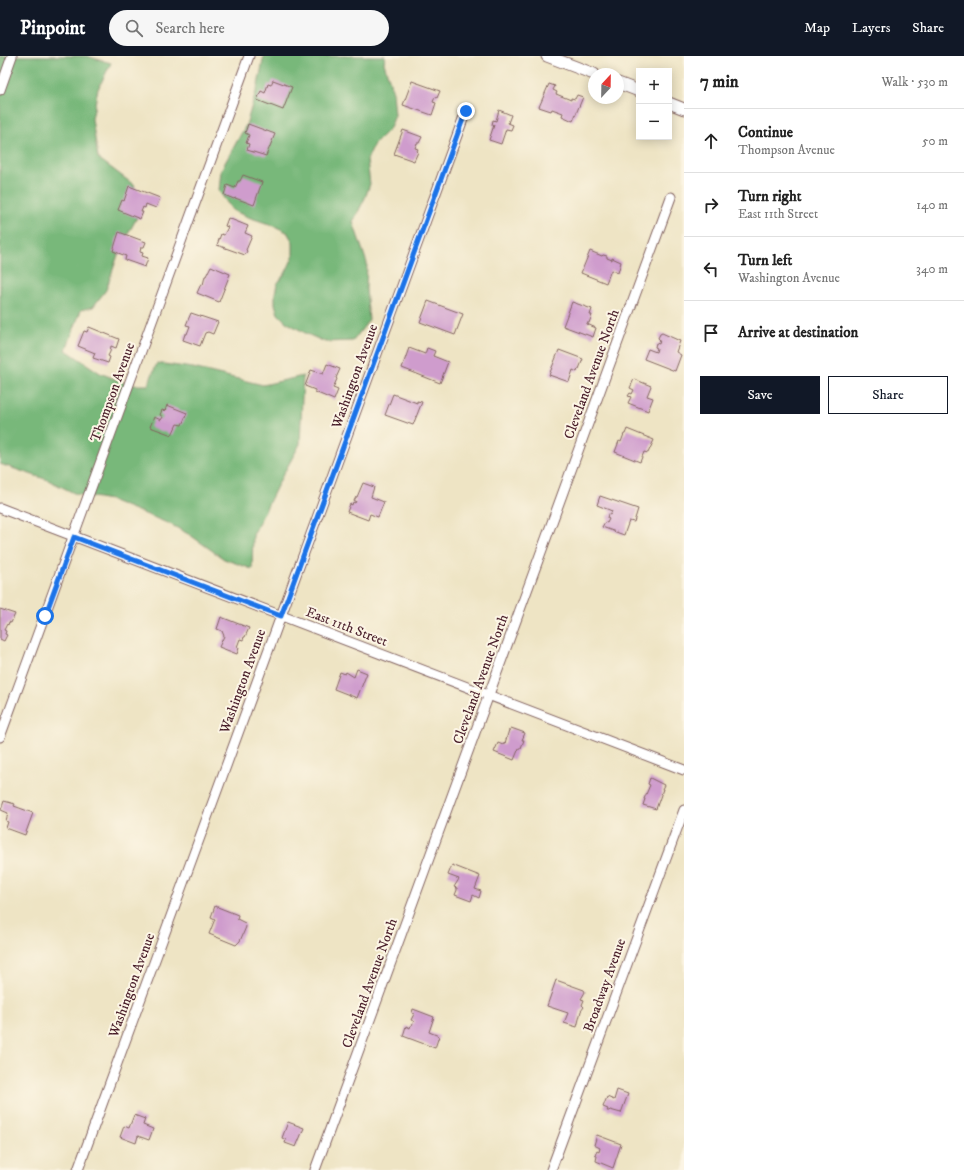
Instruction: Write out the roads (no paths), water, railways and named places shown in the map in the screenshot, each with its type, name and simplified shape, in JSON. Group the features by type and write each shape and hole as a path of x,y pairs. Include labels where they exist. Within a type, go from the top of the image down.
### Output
{"street":[{"path":"0,90 12,56"},
{"name":"Thompson Avenue","path":"0,738 249,56"},
{"path":"547,56 588,72"},
{"path":"624,85 636,90"},
{"path":"672,104 684,109"},
{"name":"Washington Avenue","path":"78,1170 466,111"},
{"name":"Cleveland Avenue North","path":"315,1170 671,197"},
{"name":"East 11th Street","path":"0,508 684,770"},
{"name":"Broadway Avenue","path":"552,1170 684,810"}]}
